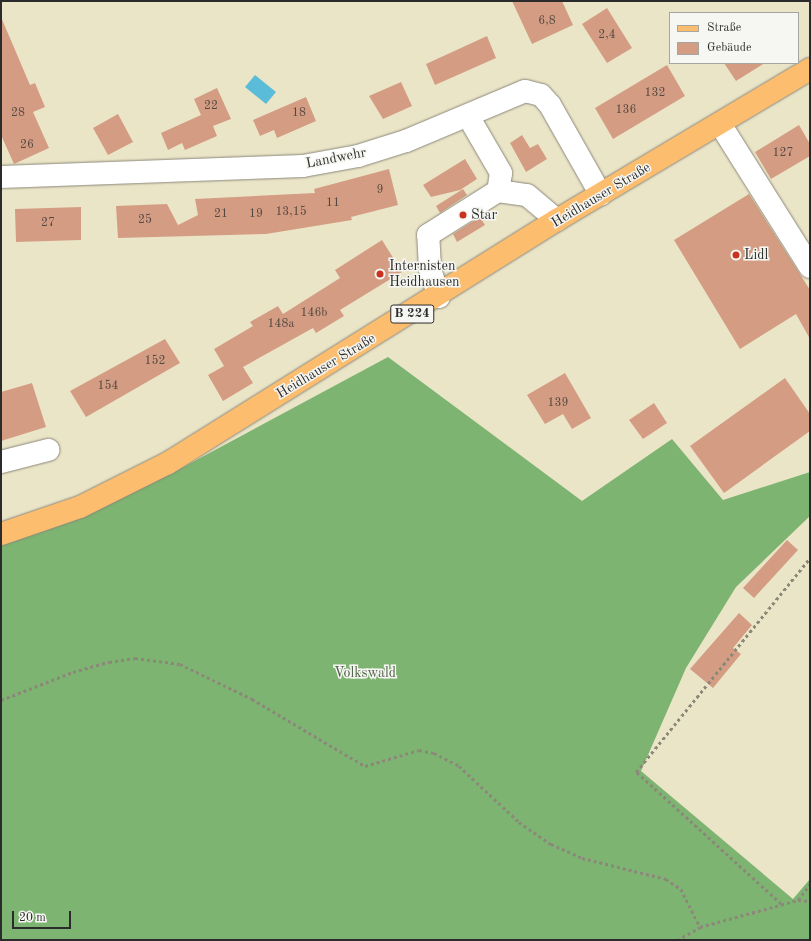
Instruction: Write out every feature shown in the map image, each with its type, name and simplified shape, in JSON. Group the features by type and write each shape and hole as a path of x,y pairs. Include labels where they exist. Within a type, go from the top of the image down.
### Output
{"main road":[{"name":"Heidhauser Straße","path":"1,534 80,507 168,463 439,297 557,220 720,124 810,68"}],"street":[{"name":"Landwehr","path":"1,177 303,166 358,156 468,116 514,94 525,91 541,95 601,195"},
{"path":"468,116 501,173 498,191"},
{"path":"720,124 810,267"},
{"path":"439,297 430,269 428,235 498,191 527,195 557,220"},
{"path":"1,462 48,450"}],"path":[{"path":"781,904 636,772 810,558"},
{"path":"1,700 73,672 109,662 135,658 180,664 252,699 365,766 419,750 434,753 459,766 519,822 551,844 582,858 666,879 681,889 700,927"},
{"path":"798,900 810,884"},
{"path":"677,940 700,927 781,904 798,900 810,901"}],"green space":[{"name":"Volkswald","path":"388,357 582,501 672,439 723,500 810,472 810,516 736,587 686,668 641,771 793,899 810,879 810,940 1,940 1,543 176,471"}],"water":[{"path":"255,75 276,92 266,104 245,87"}],"building":[{"path":"512,1 562,1 573,25 532,44"},
{"path":"607,8 632,48 607,63 582,24"},
{"path":"1,17 30,85 35,83 45,107 33,112 49,148 14,164 1,135"},
{"path":"487,36 496,58 435,85 426,64"},
{"path":"725,64 763,64 736,81"},
{"path":"667,65 685,96 613,139 595,108"},
{"path":"401,82 412,106 383,119 369,96"},
{"path":"217,88 231,119 213,126 217,136 185,150 182,143 168,150 161,133 201,115 194,99"},
{"path":"306,97 316,121 277,138 274,130 260,136 253,120"},
{"path":"118,114 133,142 108,155 93,128"},
{"path":"799,125 810,144 810,156 771,179 755,152"},
{"path":"522,135 530,148 538,144 547,159 526,172 510,143"},
{"path":"465,159 477,179 460,190 431,197 423,185"},
{"path":"389,169 398,205 351,217 352,220 266,234 118,238 116,206 167,204 178,225 198,215 195,199 315,193 314,189"},
{"path":"463,189 467,195 440,213 436,206"},
{"name":"Lidl","path":"749,194 810,290 810,339 796,314 740,349 674,240"},
{"path":"81,207 81,240 16,242 15,209"},
{"path":"480,217 485,225 457,242 453,234"},
{"path":"382,240 402,272 340,310 344,316 316,333 313,328 243,367 253,383 223,401 208,375 224,366 214,349 253,326 250,322 278,306 283,314 340,278 335,270"},
{"path":"165,339 180,363 86,417 70,391"},
{"path":"565,373 591,418 572,429 563,414 545,424 527,395"},
{"path":"785,378 810,414 810,431 724,493 690,446"},
{"path":"32,383 46,427 1,441 1,392"},
{"path":"654,403 667,423 643,439 629,420"},
{"path":"787,540 798,550 754,598 743,588"},
{"path":"739,613 752,625 733,648 741,654 713,688 690,669"}],"place":[{"name":"Star","path":"463,215"},
{"name":"Lidl","path":"736,255"},
{"name":"Internisten Heidhausen","path":"380,274"}]}
